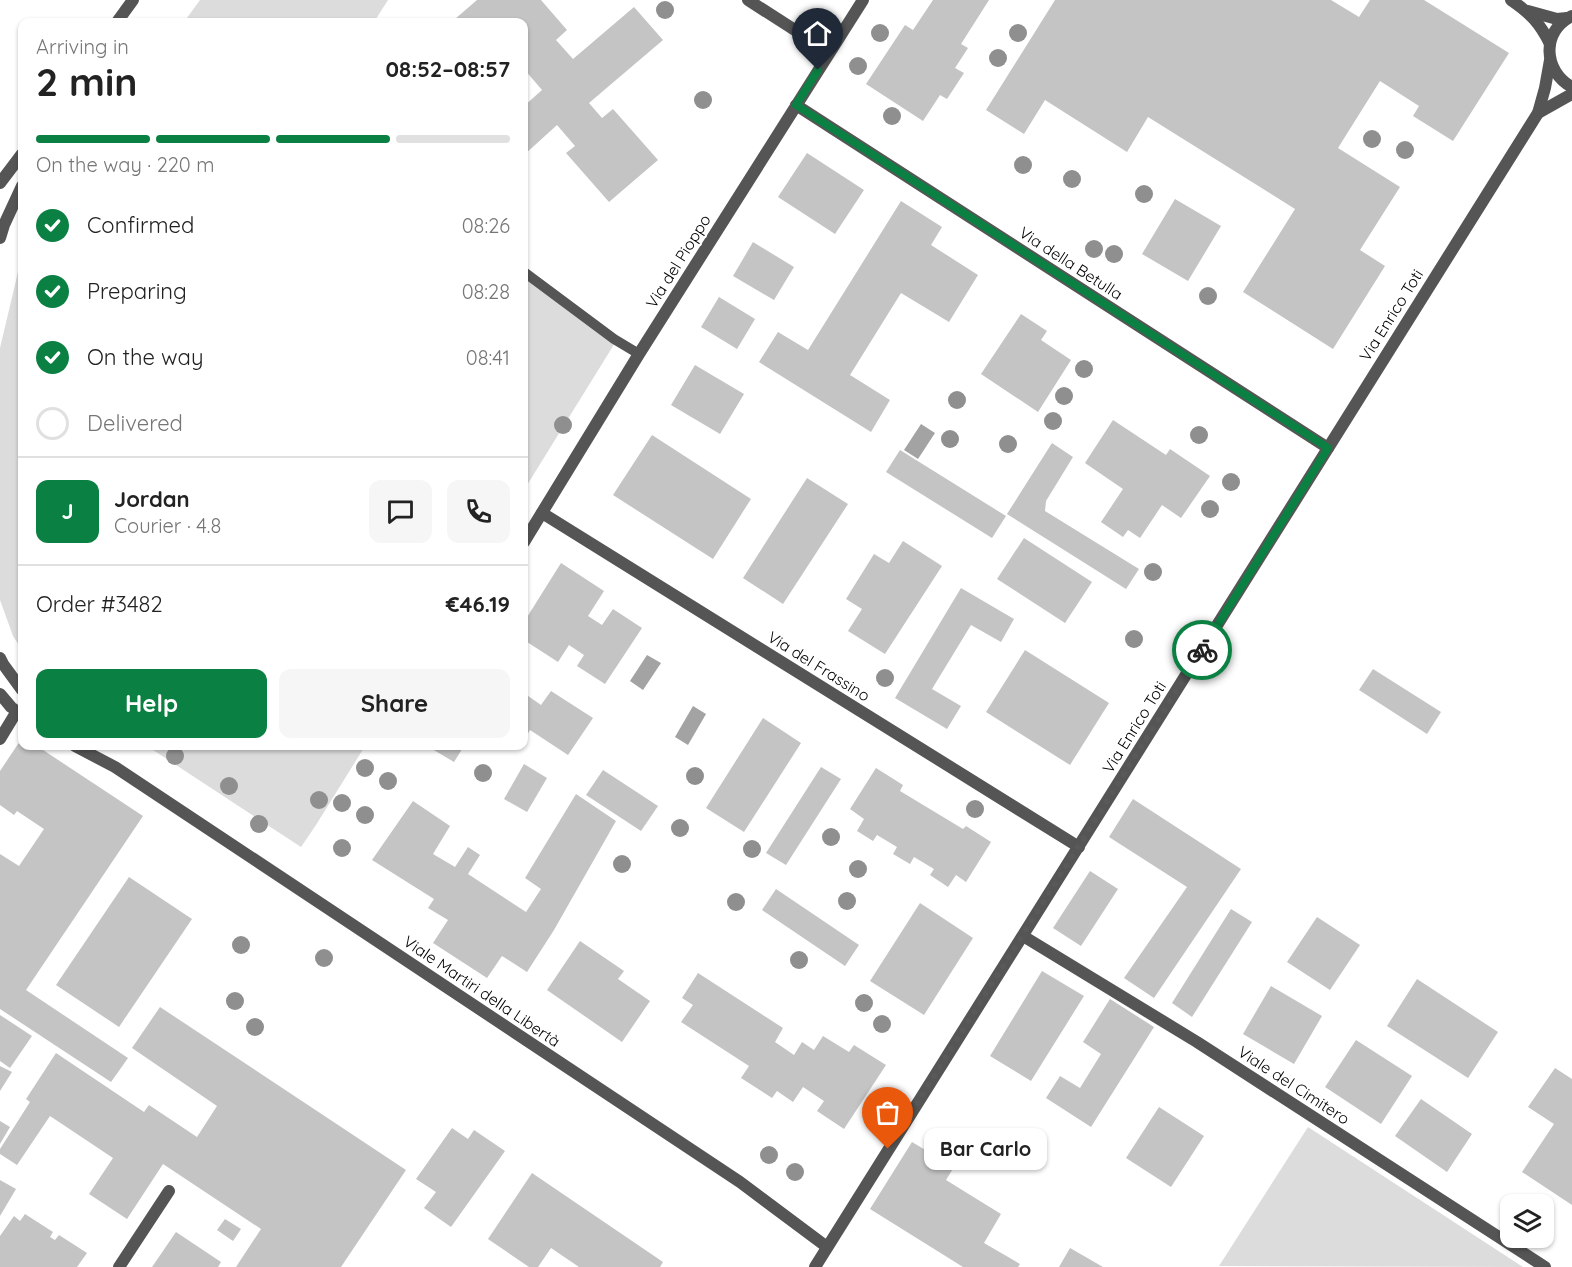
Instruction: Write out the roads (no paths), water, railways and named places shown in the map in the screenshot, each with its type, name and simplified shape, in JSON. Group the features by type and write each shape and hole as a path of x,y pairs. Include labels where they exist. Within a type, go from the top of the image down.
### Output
{"street":[{"path":"120,18 133,0"},
{"path":"748,0 829,52"},
{"name":"Via del Pioppo","path":"528,536 639,354 863,0"},
{"path":"1511,0 1526,10 1540,26 1550,44"},
{"path":"1526,10 1557,19 1570,17"},
{"path":"1550,44 1559,25 1570,17"},
{"name":"Via Enrico Toti","path":"814,1267 1538,113 1550,60 1550,44"},
{"path":"1550,60 1560,79 1572,87"},
{"name":"Via Enrico Toti","path":"1538,113 1572,94"},
{"name":"Via della Betulla","path":"796,105 1328,448"},
{"path":"0,183 18,159"},
{"path":"0,238 18,195"},
{"name":"Via del Frassino","path":"542,513 1078,847"},
{"path":"0,658 18,685"},
{"path":"0,694 18,712"},
{"path":"0,740 18,716"},
{"name":"Viale Martiri della Libertà","path":"83,750 116,767"},
{"name":"Viale Martiri della Libertà","path":"94,750 116,767 740,1182 827,1247"},
{"name":"Viale del Cimitero","path":"1023,936 1197,1042 1545,1267"},
{"path":"119,1267 169,1191"}],"lane":[{"path":"528,275 614,339 639,354"}],"place":[{"name":"Bar Carlo","path":"888,1149"}]}
